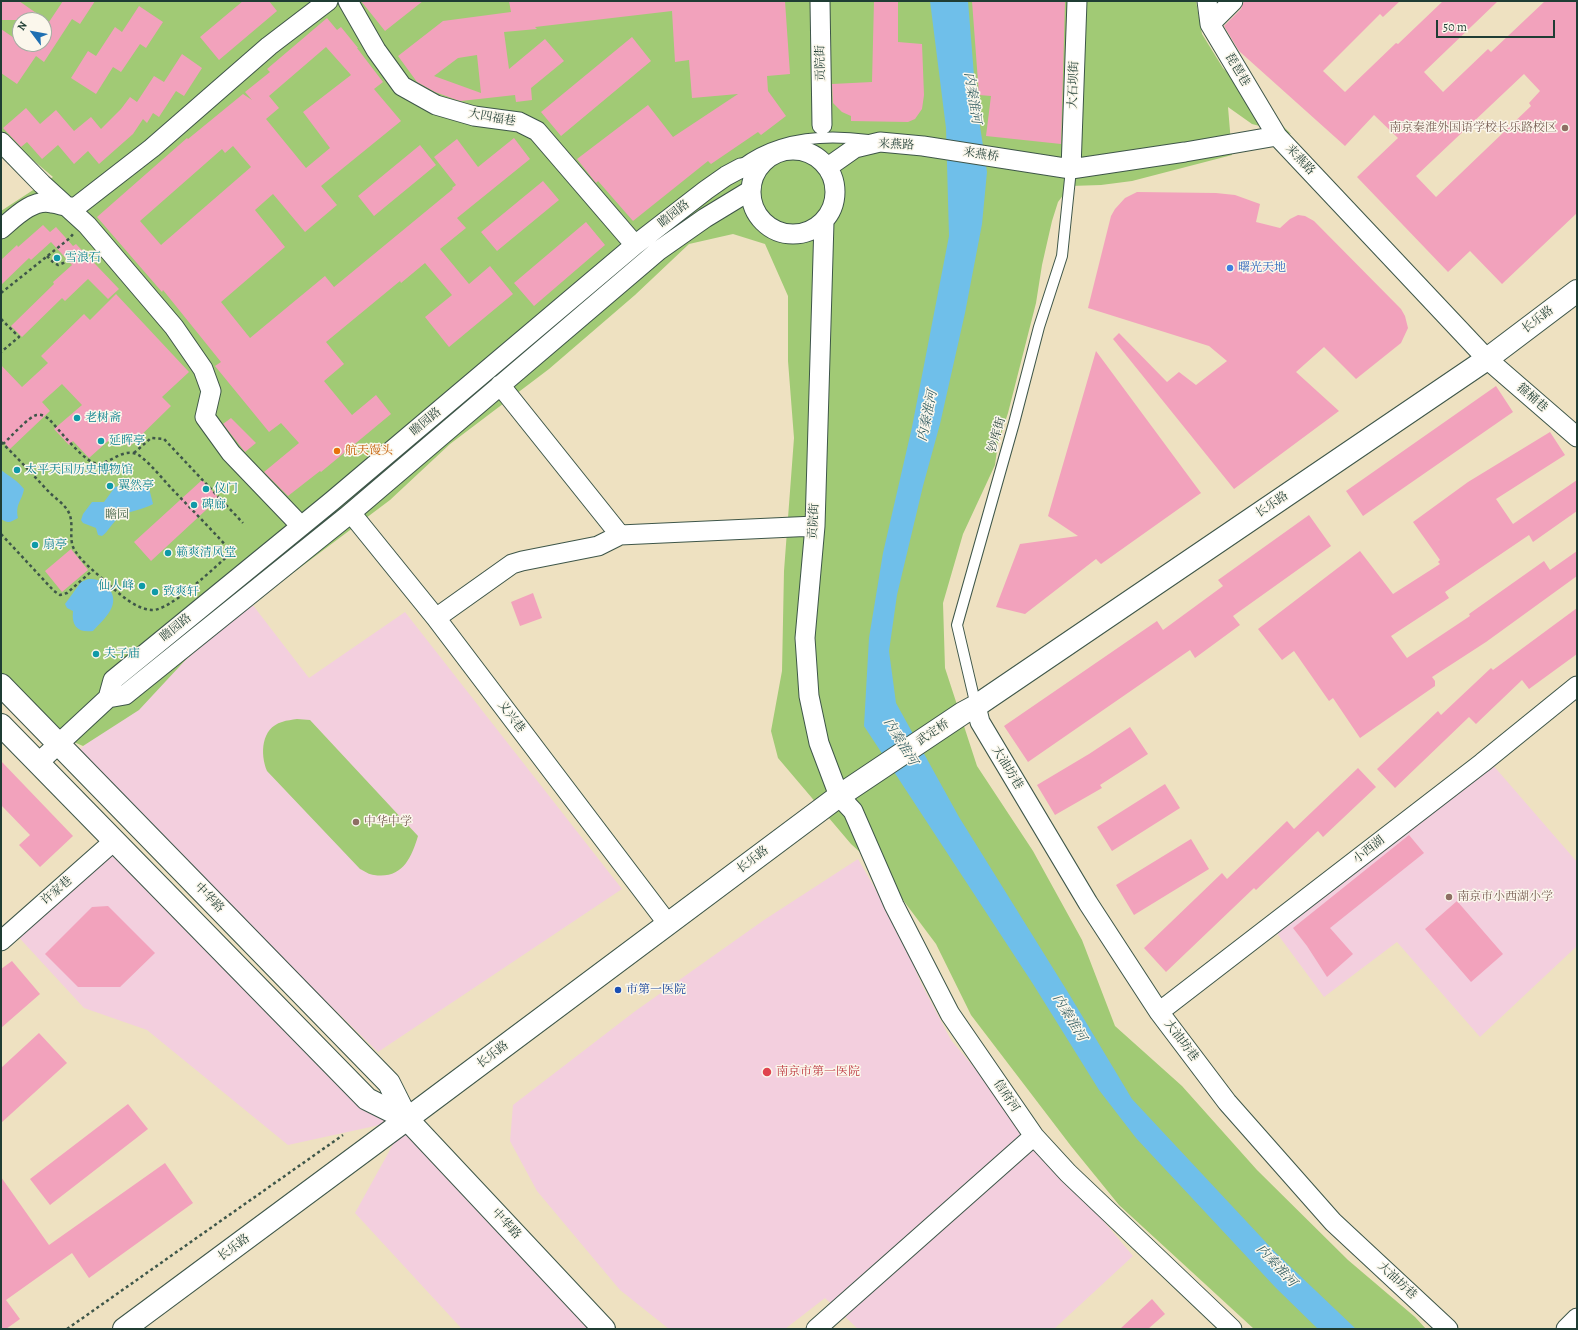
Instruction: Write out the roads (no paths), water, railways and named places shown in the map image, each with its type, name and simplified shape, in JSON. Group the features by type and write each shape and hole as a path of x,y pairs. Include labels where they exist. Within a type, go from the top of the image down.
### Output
{"main road":[{"name":"长乐路","path":"970,709 1487,359 1577,291"},
{"name":"中华路","path":"1,685 389,1083 407,1119 604,1329"},
{"name":"武定桥","path":"863,780 970,709"},
{"name":"中华路","path":"1,725 367,1100 407,1119"},
{"name":"长乐路","path":"129,1327 668,924 846,803 863,780"}],"street":[{"path":"1,229 18,214 36,204 51,202 68,208 76,207 152,148 269,46 328,1"},
{"name":"大四福巷","path":"348,1 376,50 402,86 436,105 474,116 519,122 537,131 634,245"},
{"name":"贡院街","path":"820,1 822,125"},
{"name":"大石坝街","path":"1071,169 1077,1"},
{"name":"琵琶巷","path":"1207,1 1210,24 1277,136"},
{"path":"1210,24 1233,1"},
{"name":"来燕路","path":"1040,164 1071,169 1185,152 1277,136 1487,359"},
{"path":"1,142 42,184 82,221 174,327 203,369 212,391 205,417 231,453 301,526"},
{"name":"来燕路","path":"828,168 855,148 880,142 923,146"},
{"name":"来燕桥","path":"923,146 1040,164"},
{"path":"794,150 807,152 819,158 828,168 834,181 836,195 832,210 824,222 812,231 798,235 783,234 770,228 759,218 753,205 751,190 754,178 760,166 770,157 782,152 794,150"},
{"name":"瞻园路","path":"38,763 108,698 113,680 355,482 634,245 726,176 740,168 760,166"},
{"name":"瞻园路","path":"108,698 125,695 349,515 658,250 705,218 751,190"},
{"name":"贡院街","path":"824,222 814,526 805,638 808,696 819,743 846,803"},
{"name":"箍桶巷","path":"1487,359 1577,437"},
{"path":"500,385 620,535"},
{"path":"355,482 351,488 354,496 360,500 368,498"},
{"path":"332,501 336,498 341,498 347,501 350,508 349,515"},
{"name":"义兴巷","path":"349,515 436,618 668,924"},
{"path":"436,618 512,564 598,546 620,535 814,526"},
{"name":"小西湖","path":"1159,1012 1482,763 1577,686"},
{"name":"大油坊巷","path":"970,709 980,722 1088,904 1159,1012 1227,1102 1333,1222 1448,1329"},
{"name":"信府河","path":"846,803 894,905 950,1014 1034,1136 1068,1173 1232,1329"},
{"name":"许家巷","path":"1,941 114,841"},
{"path":"819,1328 1034,1136"},
{"path":"1566,1329 1577,1318"}],"lane":[{"path":"726,176 750,158 782,143 822,137 845,137 880,142"},
{"name":"钞库街","path":"970,709 957,625 1014,423 1039,327 1062,256 1071,169"}],"water":[{"name":"内秦淮河","path":"930,1 968,1 976,100 987,172 982,224 965,313 940,424 923,486 897,595 889,651 896,703 959,817 1069,994 1132,1099 1275,1252 1356,1329 1318,1329 1276,1288 1136,1138 1099,1090 1033,984 864,726 869,638 883,553 912,427 949,236 946,128"},
{"path":"1,470 24,489 17,509 18,518 10,522 6,522 1,519"},
{"path":"142,480 149,488 153,504 120,517 102,536 98,535 96,528 83,523 81,520 83,514 92,502 104,502 115,487"},
{"path":"88,579 101,581 104,583 112,593 113,599 113,605 107,616 93,631 84,631 77,628 73,621 73,611 67,608 65,604 81,582"}],"place":[{"name":"南京秦淮外国语学校长乐路校区","path":"1565,128"},
{"name":"雪浪石","path":"57,258"},
{"name":"曙光天地","path":"1230,268"},
{"name":"老树斋","path":"77,418"},
{"name":"延晖亭","path":"101,441"},
{"name":"航天馒头","path":"337,451"},
{"name":"太平天国历史博物馆","path":"17,470"},
{"name":"翼然亭","path":"110,486"},
{"name":"仪门","path":"206,489"},
{"name":"碑廊","path":"194,505"},
{"name":"扇亭","path":"35,545"},
{"name":"籁爽清风堂","path":"168,553"},
{"name":"仙人峰","path":"142,586"},
{"name":"致爽轩","path":"155,592"},
{"name":"夫子庙","path":"96,654"},
{"name":"中华中学","path":"356,822"},
{"name":"南京市小西湖小学","path":"1449,897"},
{"name":"市第一医院","path":"618,990"},
{"name":"南京市第一医院","path":"767,1072"}],"park label":[{"name":"瞻园","path":"117,515"}]}
